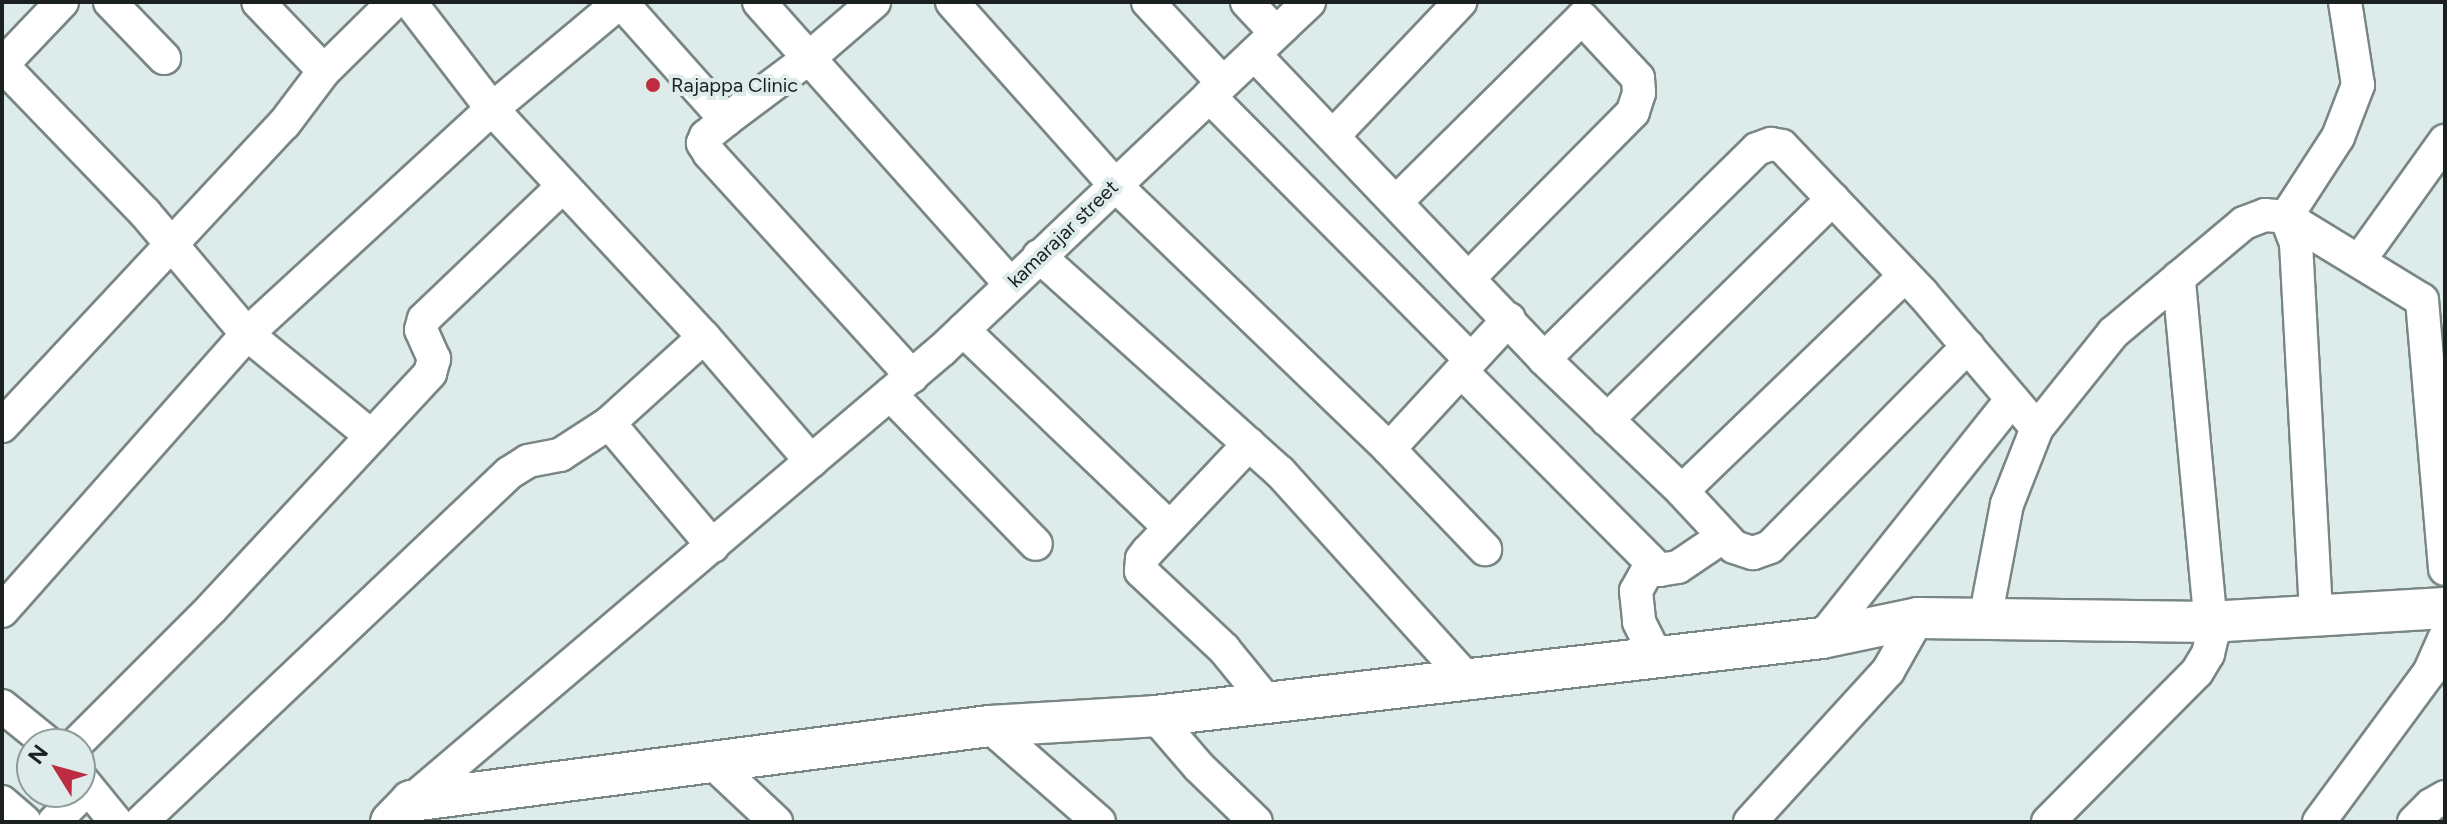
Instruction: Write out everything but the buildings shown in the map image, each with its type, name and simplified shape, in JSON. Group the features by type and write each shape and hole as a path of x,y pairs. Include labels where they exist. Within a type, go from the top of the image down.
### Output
{"main road":[{"path":"401,811 712,762 989,726 1155,716 1469,681 1822,638 1918,618 2209,622 2445,608"}],"street":[{"path":"62,2 2,65 171,243 247,334 371,436"},
{"path":"110,2 164,58"},
{"path":"258,2 324,71"},
{"path":"2,426 284,124 324,71 394,2"},
{"path":"410,2 492,109 704,337 811,461"},
{"path":"2,611 247,334 492,109 620,2 726,120"},
{"path":"759,2 1010,284"},
{"path":"952,2 1115,185 1389,449 1485,549"},
{"path":"1148,2 1216,90 1651,564 1659,570 1678,567 1724,536"},
{"path":"1247,2 1265,44 1333,136 1470,277 1544,359 1682,491 1734,547 1753,553 1770,547 1968,346"},
{"name":"kamarajar street","path":"401,811 963,330 1309,2"},
{"path":"1333,136 1460,2"},
{"path":"2286,217 2338,137 2358,85 2345,2"},
{"path":"864,5 809,58 706,136 703,143 1036,544"},
{"path":"1397,201 1574,10 1638,78 1639,93 1633,112 1470,277"},
{"path":"2359,261 2445,141"},
{"path":"1544,359 1757,149 1771,144 1782,146 1833,199 1968,346 2037,428"},
{"path":"92,728 211,609 433,367 434,359 421,330 424,319 562,187"},
{"path":"1607,420 1833,199"},
{"path":"1985,619 2007,504 2037,428 2113,333 2244,223 2265,215 2286,217 2434,305 2445,569"},
{"path":"2286,217 2296,243 2316,618"},
{"path":"1039,256 1280,472 1469,681"},
{"path":"1682,491 1905,276"},
{"path":"2048,822 2197,672 2208,654 2212,637 2179,278"},
{"path":"1389,449 1509,319"},
{"path":"963,330 1170,528"},
{"path":"141,822 509,473 528,461 560,455 609,423 704,337"},
{"path":"1822,638 2012,399"},
{"path":"609,423 713,546"},
{"path":"1249,444 1142,559 1141,571 1224,649 1268,703"},
{"path":"1651,564 1636,591 1639,622 1657,658"},
{"path":"1750,822 1888,671 1918,618"},
{"path":"2319,822 2429,673 2445,637"},
{"path":"2,706 29,728"},
{"path":"1155,716 1199,767 1256,822"},
{"path":"989,726 1099,822"},
{"path":"712,762 776,822"},
{"path":"2414,822 2431,805 2445,797"},
{"path":"96,798 116,822"},
{"path":"2,802 25,822"}],"place":[{"name":"Rajappa Clinic","path":"653,85"}]}
